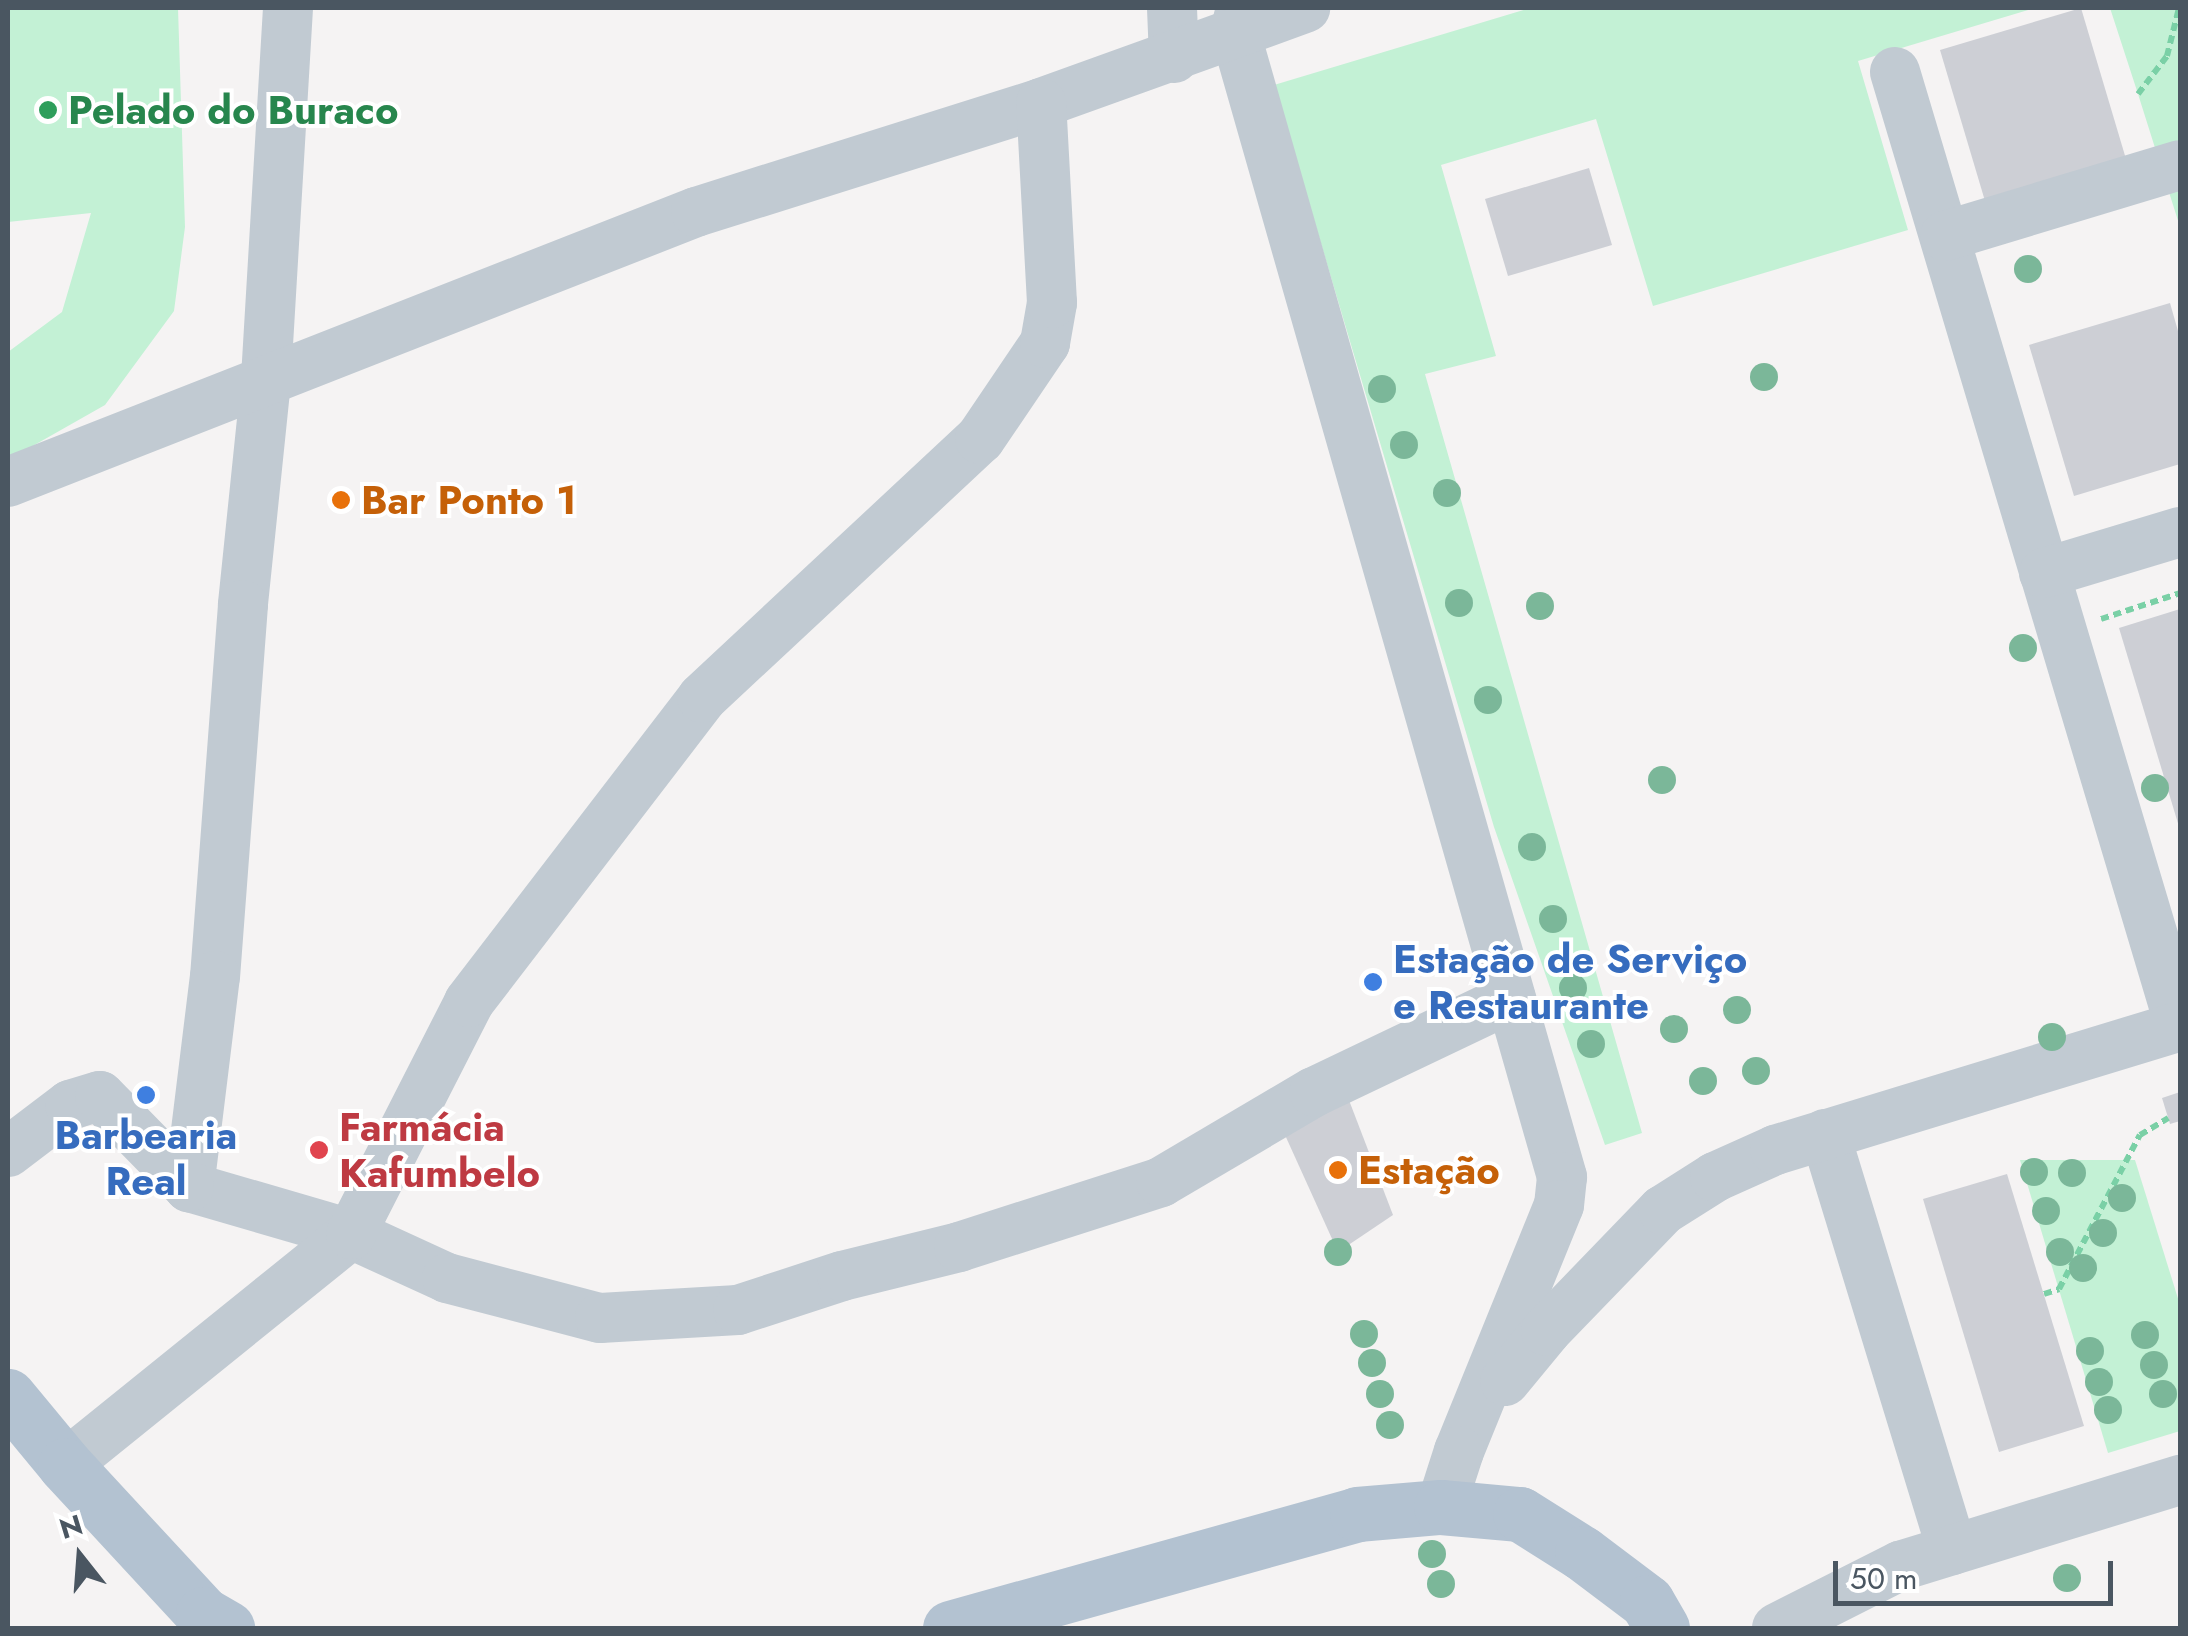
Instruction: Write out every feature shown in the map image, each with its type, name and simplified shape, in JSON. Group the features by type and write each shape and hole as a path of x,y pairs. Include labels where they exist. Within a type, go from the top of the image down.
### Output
{"main road":[{"path":"8,1396 64,1466 205,1624"},
{"path":"950,1628 1357,1514 1440,1507 1520,1514 1582,1553 1646,1602 1662,1628"}],"street":[{"path":"190,1187 215,976 243,604 266,381 288,8"},
{"path":"1172,8 1174,58"},
{"path":"8,482 696,212 1174,58 1238,20 1305,8"},
{"path":"1238,20 1562,1177 1560,1204 1440,1507"},
{"path":"1470,1424 1546,1331 1663,1210 1715,1177 1775,1150 2180,1026 1895,72"},
{"path":"64,1466 350,1234 470,1002 702,698 980,439 1045,343 1052,303 1041,103"},
{"path":"1944,236 2180,165"},
{"path":"2044,573 2180,532"},
{"path":"8,1152 70,1105 100,1096 190,1187 350,1234 447,1278 600,1318 738,1310 842,1276 960,1247 1161,1182 1314,1092 1511,998"},
{"path":"1825,1134 1952,1550"},
{"path":"1777,1628 1900,1566 2180,1480"}],"path":[{"path":"2138,94 2167,56 2179,8"},
{"path":"2106,636 2100,617 2180,594"},
{"path":"2044,1294 2059,1289 2140,1136 2168,1118"}],"green space":[{"path":"8,8 178,8 185,227 174,311 105,405 8,460 8,352 62,312 91,213 8,222"},
{"path":"1530,8 2035,8 1858,61 1908,230 1653,306 1596,119 1441,165 1496,356 1425,374 1642,1133 1605,1145 1494,827 1274,85"},
{"path":"2110,8 2180,8 2180,227 2138,94"},
{"path":"2020,1160 2135,1160 2180,1305 2180,1431 2108,1453"}],"building":[{"path":"2081,8 2126,159 1985,201 1940,50"},
{"path":"1589,168 1612,245 1508,276 1485,199"},
{"path":"2170,303 2180,338 2180,464 2074,496 2029,345"},
{"path":"2180,609 2180,830 2119,628"},
{"path":"2180,1092 2180,1121 2170,1124 2162,1098"},
{"name":"Estação","path":"1347,1095 1393,1215 1338,1252 1280,1124"},
{"path":"2007,1174 2084,1426 1999,1452 1923,1199"}],"place":[{"name":"Pelado do Buraco","path":"48,110"},
{"name":"Bar Ponto 1","path":"341,500"},
{"name":"Estação de Serviço e Restaurante","path":"1373,982"},
{"name":"Barbearia Real","path":"146,1095"},
{"name":"Farmácia Kafumbelo","path":"319,1150"},
{"name":"Estação","path":"1338,1170"}]}
